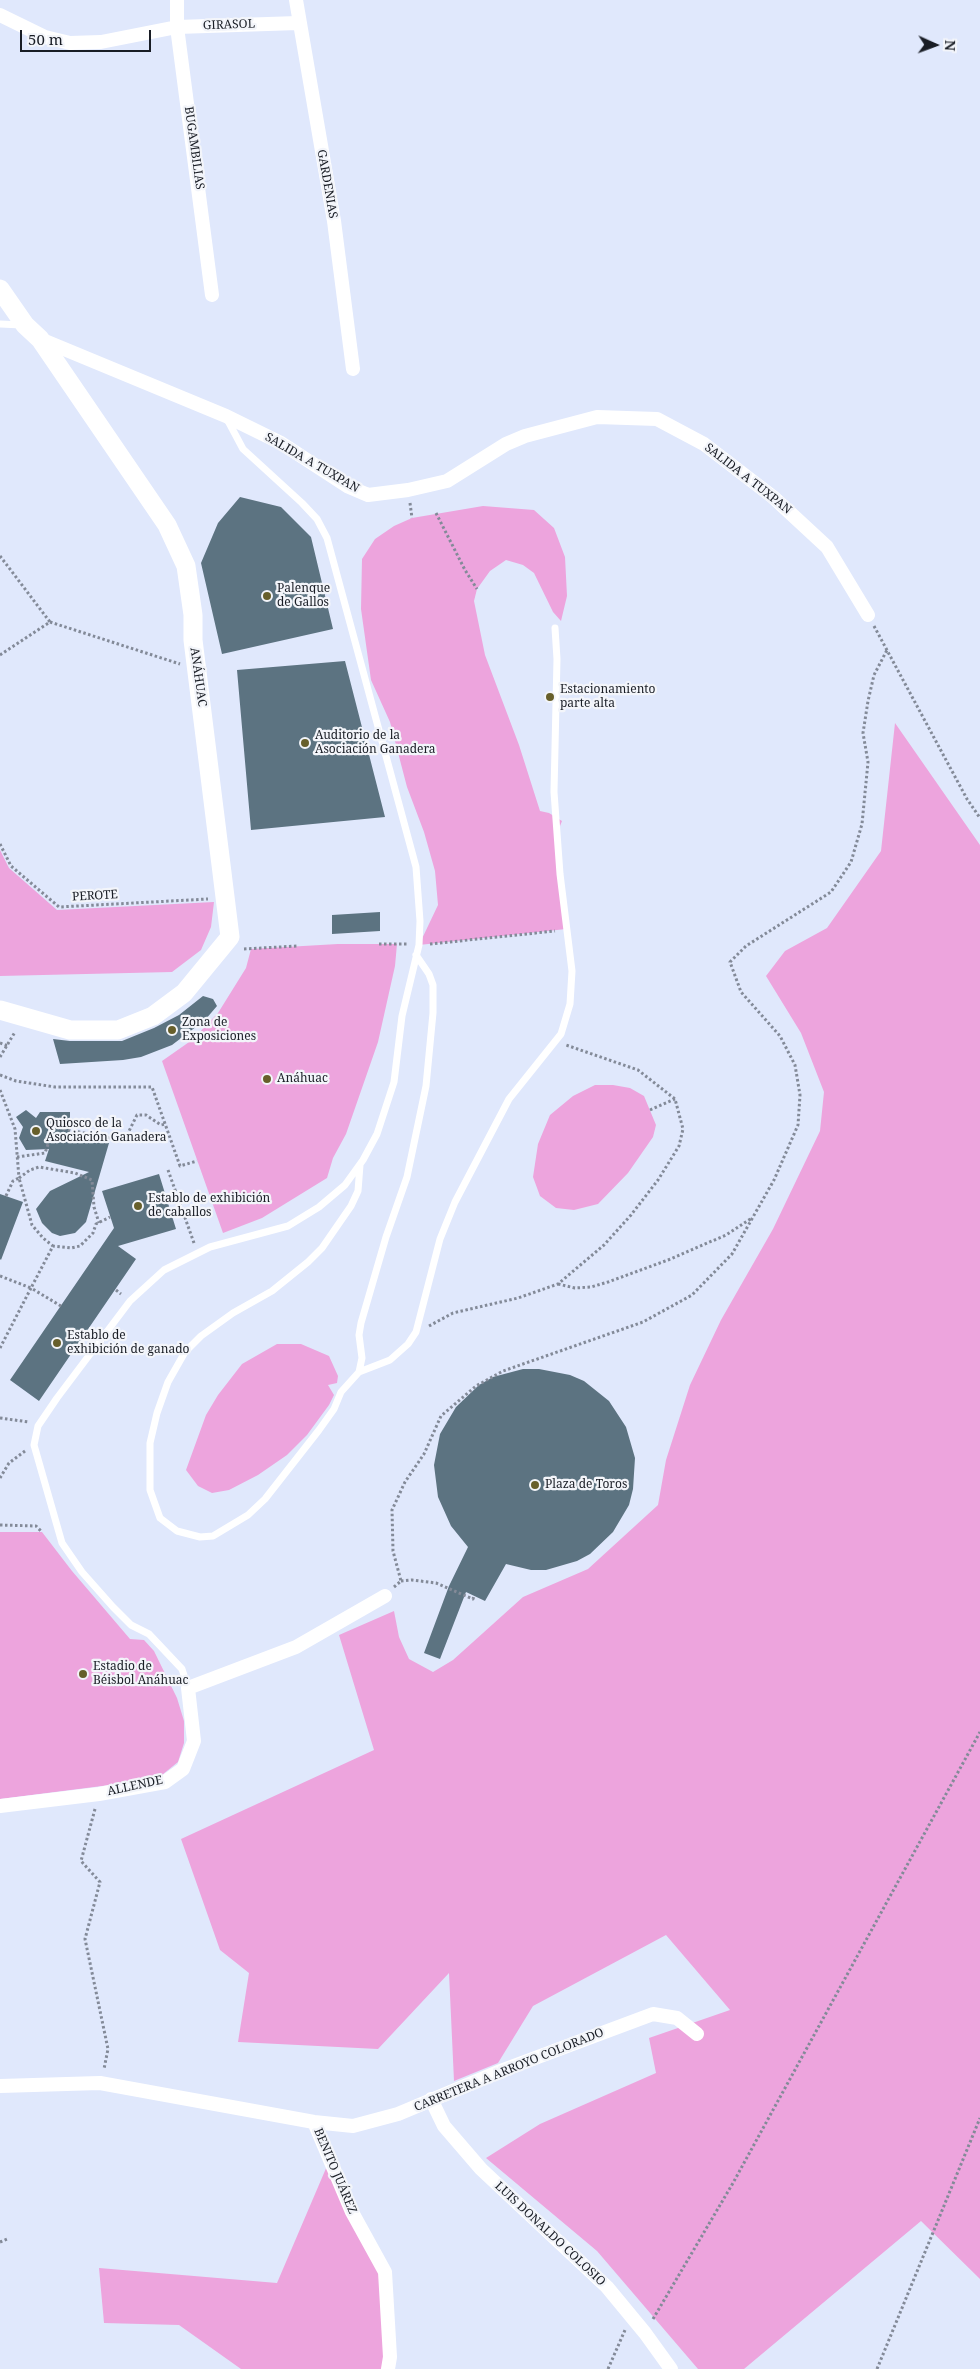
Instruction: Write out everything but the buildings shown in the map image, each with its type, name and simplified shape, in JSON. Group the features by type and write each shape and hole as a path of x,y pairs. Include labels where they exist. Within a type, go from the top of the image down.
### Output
{"street":[{"name":"BUGAMBILIAS","path":"177,0 178,27 212,295"},
{"name":"GARDENIAS","path":"296,0 298,23 334,220 353,369"},
{"name":"GIRASOL","path":"0,15 45,37 70,43 101,42 178,27 298,23"},
{"name":"SALIDA A TUXPAN","path":"0,289 25,325 40,340 226,416 281,443 347,486 368,495 408,490 447,482 506,444 525,436 597,417 657,419 704,444 787,510 827,547 868,615"},
{"name":"ANÁHUAC","path":"0,1010 70,1030 118,1030 153,1016 184,993 230,937 192,640 193,615 186,566 167,525 40,340"},
{"path":"188,1688 296,1647 385,1596"},
{"name":"ALLENDE","path":"0,1806 99,1794 166,1782 183,1769 194,1741 188,1688"},
{"name":"CARRETERA A ARROYO COLORADO","path":"314,2122 353,2126 398,2114 431,2099 653,2014 677,2018 697,2034"},
{"name":"BENITO JUÁREZ","path":"0,2086 100,2083 314,2122 352,2212 385,2272 390,2357 388,2369"},
{"name":"LUIS DONALDO COLOSIO","path":"431,2099 444,2126 481,2170 606,2287 645,2332 671,2369"}],"lane":[{"path":"0,324 25,325"},
{"path":"188,1688 182,1669 176,1662 149,1634 131,1625 113,1607 82,1572 62,1543 34,1445 38,1426 56,1398 137,1292 164,1270 198,1252 288,1226 332,1197 345,1185 360,1164 377,1134 394,1082 402,1016 419,945 420,920 416,867 327,538 317,519 302,503 243,449 226,416"},
{"path":"360,1164 358,1191 351,1206 322,1248 280,1285 205,1332 185,1352 168,1382 157,1413 149,1451 150,1490 160,1518 177,1531 200,1537 212,1536 248,1515 265,1499 320,1430 334,1410 341,1392 359,1372 390,1360 408,1344 416,1332 440,1239 456,1202 509,1099 561,1034 570,1004 572,971 566,930 554,792 557,658 555,628"},
{"path":"359,1372 362,1358 359,1336 361,1323 386,1237 407,1177 426,1086 433,1021 433,986 429,974 416,955"}],"path":[{"path":"436,513 465,570 477,589"},
{"path":"0,556 50,622 196,669"},
{"path":"868,615 967,799 980,818"},
{"path":"0,656 50,622"},
{"path":"401,1581 393,1551 392,1510 405,1482 424,1454 441,1416 451,1405 476,1386 504,1371 643,1322 692,1296 732,1254 789,1148 798,1125 800,1095 795,1065 789,1050 771,1024 741,992 730,962 746,946 832,892 851,862 862,824 868,762 863,733 874,675 886,650"},
{"name":"PEROTE","path":"0,844 11,866 60,907 211,898"},
{"path":"379,944 419,945 566,930"},
{"path":"236,947 251,949 297,946"},
{"path":"0,1057 18,1026"},
{"path":"416,1332 453,1312 518,1298 558,1284 604,1246 644,1200 679,1146 683,1129 675,1099 638,1070 556,1042"},
{"path":"0,1043 8,1046"},
{"path":"0,1075 16,1081 55,1087 152,1087 180,1166 197,1161"},
{"path":"0,1090 15,1129 19,1178 32,1225 43,1238 54,1246 71,1248 80,1246 88,1240 99,1223 110,1217"},
{"path":"650,1110 675,1099"},
{"path":"17,1158 44,1153 54,1127 115,1139 128,1133 136,1115 146,1115 160,1125 166,1124"},
{"path":"6,1196 13,1181 30,1170 45,1167 75,1174 92,1180 93,1199 99,1223"},
{"path":"168,1170 198,1252"},
{"path":"558,1284 575,1288 591,1287 608,1282 668,1260 726,1235 752,1218"},
{"path":"0,1348 54,1246"},
{"path":"0,1276 31,1288 61,1306"},
{"path":"0,1418 31,1422 38,1426"},
{"path":"0,1478 9,1463 34,1445"},
{"path":"0,1525 36,1526 42,1532"},
{"path":"385,1596 401,1581 412,1580 436,1583 473,1600 474,1596"},
{"path":"645,2332 733,2184 980,1732"},
{"path":"99,1794 81,1861 100,1882 86,1938 108,2049 100,2083"},
{"path":"877,2369 980,2118"},
{"path":"0,2242 7,2239"},
{"path":"608,2369 631,2316"}],"shaded area":[{"path":"483,506 534,510 554,528 565,557 567,596 561,621 553,612 534,573 523,565 506,560 490,571 477,589 474,601 485,655 519,745 540,811 549,813 562,821 556,836 566,929 419,945 438,905 435,871 424,832 407,787 390,722 371,680 361,609 362,559 375,539 394,526 412,518"},
{"path":"895,723 980,845 980,2279 921,2221 744,2369 698,2369 597,2251 486,2158 540,2124 656,2073 649,2038 730,2010 666,1935 533,2006 498,2063 454,2081 449,1973 378,2049 238,2042 249,1973 220,1950 181,1839 374,1750 339,1635 394,1611 399,1637 409,1659 433,1672 453,1660 523,1597 588,1569 658,1505 666,1460 690,1385 721,1320 773,1229 820,1131 824,1092 801,1033 766,976 785,951 827,928 881,851"},
{"path":"0,850 9,868 57,910 214,902 211,927 201,950 172,972 0,976"},
{"name":"Anáhuac","path":"338,944 397,944 395,966 378,1042 346,1134 333,1158 327,1178 262,1218 223,1233 162,1061 192,1040 218,1013 246,968 251,949"},
{"path":"595,1085 613,1085 630,1088 644,1096 656,1125 653,1137 628,1173 598,1204 574,1210 556,1208 540,1196 533,1177 538,1144 550,1115 573,1096"},
{"path":"277,1344 301,1344 329,1356 338,1376 337,1383 328,1385 334,1395 307,1435 287,1455 258,1475 229,1490 212,1493 198,1486 186,1470 206,1415 218,1395 242,1364"},
{"name":"Estadio de Béisbol Anáhuac","path":"0,1532 42,1532 72,1571 130,1639 144,1640 154,1651 177,1698 184,1721 184,1743 178,1762 157,1779 0,1799"},
{"path":"327,2166 385,2270 386,2369 241,2369 179,2325 104,2323 99,2268 277,2283"}],"place":[{"name":"Palenque de Gallos","path":"267,596"},
{"name":"Estacionamiento parte alta","path":"550,697"},
{"name":"Auditorio de la Asociación Ganadera","path":"305,743"},
{"name":"Zona de Exposiciones","path":"172,1030"},
{"name":"Anáhuac","path":"267,1079"},
{"name":"Quiosco de la Asociación Ganadera","path":"36,1131"},
{"name":"Establo de exhibición de caballos","path":"138,1206"},
{"name":"Establo de exhibición de ganado","path":"57,1343"},
{"name":"Plaza de Toros","path":"535,1485"},
{"name":"Estadio de Béisbol Anáhuac","path":"83,1674"}]}
